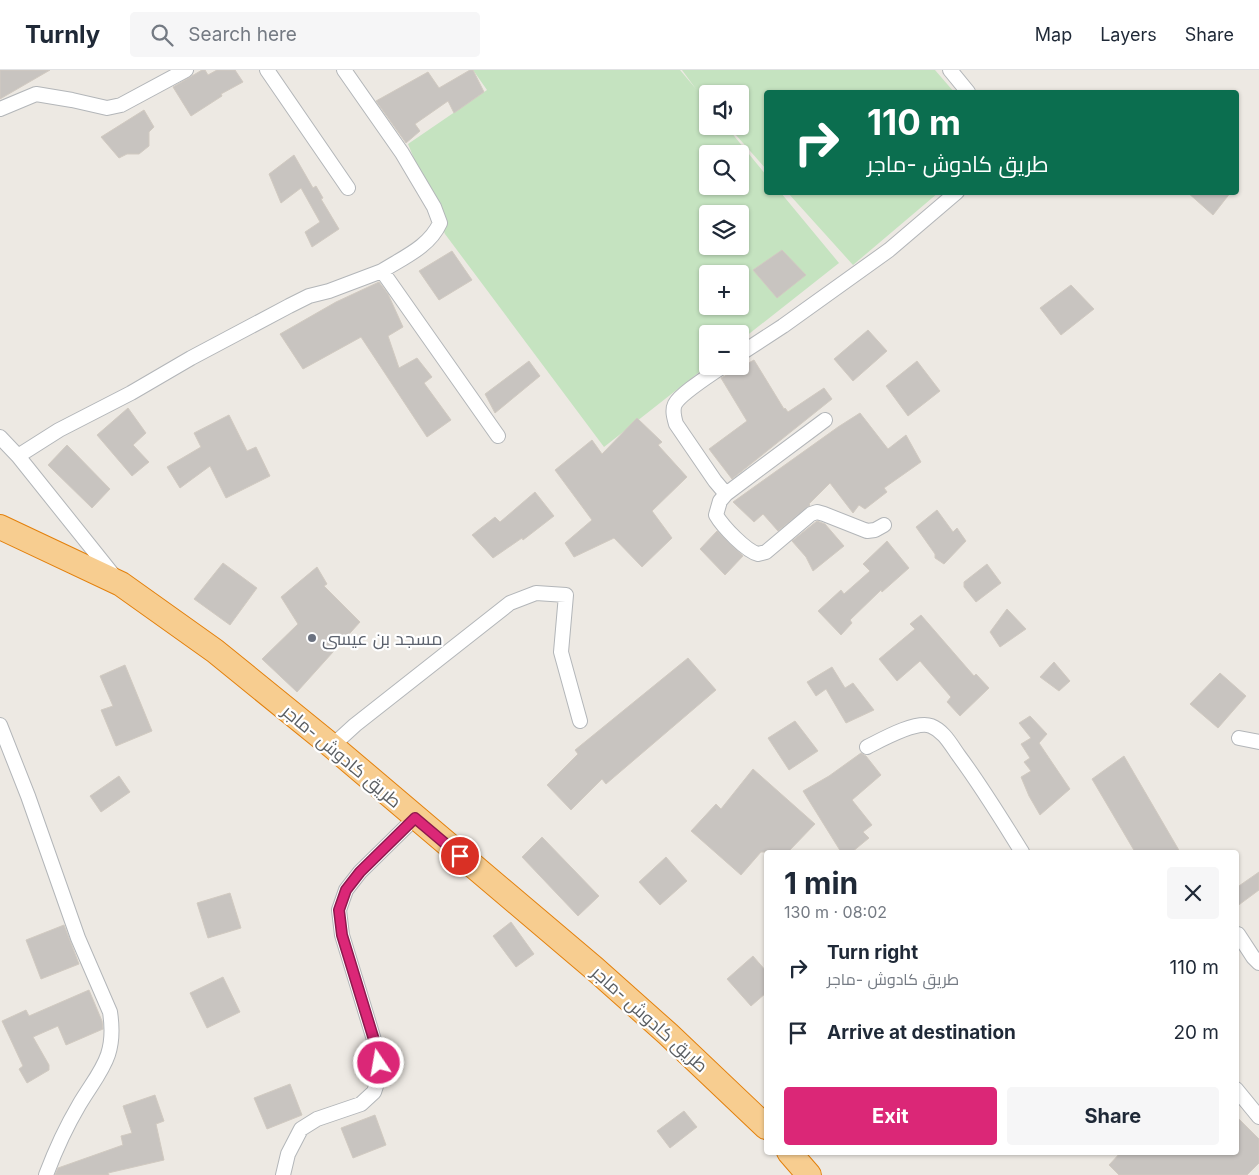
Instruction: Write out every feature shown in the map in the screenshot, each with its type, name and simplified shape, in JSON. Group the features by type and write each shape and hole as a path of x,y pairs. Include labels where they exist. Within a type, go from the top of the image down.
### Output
{"highway":[{"name":"طريق كادوش -ماجر","path":"0,528 121,584 215,651 332,746 595,969 668,1034 764,1125"},
{"path":"792,1155 810,1175"}],"street":[{"path":"0,109 36,94 107,108 121,105 186,70"},
{"path":"267,70 348,188"},
{"path":"18,456 59,430 131,393 191,358 289,306 309,296 329,291 382,271 426,243 435,234 440,223 434,207 402,153 344,70"},
{"path":"950,70 966,90"},
{"path":"749,348 889,250 953,195"},
{"path":"382,271 498,436"},
{"path":"710,375 681,396 675,404 673,413 676,424 726,494"},
{"path":"825,420 726,494 720,501 716,516 749,550 758,554 766,552 811,514 817,512 866,531 884,526"},
{"path":"0,437 18,456 121,584"},
{"path":"332,746 354,725 510,603 536,593 566,595 561,652 580,721"},
{"path":"0,725 28,796 78,938 110,1012 112,1024 112,1038 108,1056 99,1076 80,1103 66,1128 46,1175"},
{"path":"867,747 892,734 912,727 930,725 943,733 980,783 1021,850"},
{"path":"1239,738 1259,742"},
{"path":"283,1175 288,1154 301,1129 317,1120 361,1104 374,1092 380,1074 378,1053 342,935 339,910 346,890 360,872 415,818"},
{"path":"1239,936 1252,956 1259,963"},
{"path":"1239,1093 1259,1117"}],"green space":[{"path":"473,70 680,70 696,89 682,70 935,70 952,90 764,90 764,167 749,150 749,145 745,145 736,135 749,135 749,85 699,85 699,135 733,135 742,145 699,145 699,195 749,195 749,154 764,173 764,195 783,195 839,263 749,334 749,325 699,325 699,372 604,447 445,234 408,144 487,90"},
{"path":"790,195 936,195 853,265"}],"building":[{"path":"0,70 50,70 0,99"},
{"path":"205,70 208,75 217,70 235,70 243,82 221,94 222,96 191,116 173,87"},
{"path":"473,70 484,92 454,113 448,101 415,124 420,131 406,143 376,101 428,72 439,88"},
{"path":"144,110 154,127 149,132 149,146 139,154 127,154 119,158 101,137"},
{"path":"294,155 313,188 316,186 323,198 321,199 339,229 312,247 305,232 320,222 301,188 281,203 269,174"},
{"path":"1190,195 1229,195 1213,215"},
{"path":"782,250 806,275 777,298 753,270"},
{"path":"452,251 472,280 439,300 419,271"},
{"path":"379,282 388,294 403,327 388,336 399,368 417,358 432,377 424,383 451,420 427,437 361,337 303,369 280,334 336,302"},
{"path":"1071,285 1094,309 1061,335 1040,308"},
{"path":"868,330 887,351 853,381 834,359"},
{"path":"754,360 784,409 788,412 824,388 832,399 732,479 709,449 747,421 721,378 726,375 749,375 749,363"},
{"path":"529,361 540,376 495,413 485,394"},
{"path":"917,361 940,391 908,416 886,386"},
{"path":"128,408 146,433 133,445 149,462 132,476 97,435"},
{"path":"860,413 888,449 906,435 921,462 884,488 887,492 865,509 859,505 853,513 830,483 810,505 778,531 763,514 754,522 733,502 838,427"},
{"path":"229,415 247,451 256,447 270,476 226,498 210,466 180,488 167,467 201,447 194,433"},
{"path":"637,418 662,442 658,445 687,477 652,511 672,538 642,567 614,538 574,557 565,543 592,520 555,470 592,440 602,454"},
{"path":"67,445 110,489 92,508 48,465"},
{"path":"535,492 554,516 523,540 522,538 493,558 472,535 495,517 500,522"},
{"path":"937,510 953,532 957,528 966,541 944,564 935,558 935,554 916,527"},
{"path":"817,521 825,524 844,546 813,571 806,557 792,541"},
{"path":"717,531 743,556 725,575 700,549"},
{"path":"887,541 909,568 882,592 881,590 850,620 852,623 841,635 818,611 841,590 844,594 870,571 863,564"},
{"path":"223,563 257,588 230,625 194,599"},
{"path":"987,564 1001,583 976,602 964,587 964,582"},
{"path":"317,567 327,584 324,586 360,622 297,692 262,659 298,624 281,597"},
{"path":"1007,609 1026,629 1000,647 990,632"},
{"path":"921,615 974,676 976,674 989,688 960,716 947,702 951,697 920,661 897,681 879,659 915,629 910,624"},
{"path":"688,658 716,690 606,784 602,779 571,810 547,785 578,754 575,750"},
{"path":"1054,662 1070,681 1059,691 1040,677"},
{"path":"125,665 152,731 116,746 101,710 113,706 100,676"},
{"path":"832,667 845,688 853,683 874,710 846,723 826,689 816,696 807,682"},
{"path":"1220,673 1246,696 1218,728 1190,704"},
{"path":"1030,716 1047,734 1039,743 1070,789 1040,815 1021,777 1031,771 1024,762 1030,758 1021,744 1031,738 1019,723"},
{"path":"795,721 818,751 789,770 768,738"},
{"path":"861,753 866,756 881,775 852,800 872,825 863,832 869,838 854,850 840,850 803,791 829,776"},
{"path":"1124,756 1179,850 1134,850 1092,779"},
{"path":"753,769 815,824 790,850 764,850 764,852 761,852 741,875 691,831 716,804 721,809"},
{"path":"119,776 130,792 101,812 90,796"},
{"path":"542,837 599,896 578,916 522,857"},
{"path":"666,857 687,881 660,905 639,882"},
{"path":"1259,872 1259,890 1239,905 1239,886"},
{"path":"230,893 241,928 208,938 197,903"},
{"path":"511,922 534,954 516,967 493,936"},
{"path":"64,925 79,964 41,979 26,940"},
{"path":"753,956 764,969 764,995 751,1006 727,979"},
{"path":"223,977 240,1012 207,1028 190,993"},
{"path":"89,990 102,1021 103,1029 66,1045 58,1026 33,1037 49,1065 49,1070 27,1083 19,1069 23,1066 2,1021 26,1010 29,1016"},
{"path":"290,1084 302,1115 267,1129 254,1098"},
{"path":"155,1095 164,1121 156,1124 164,1160 108,1173 109,1175 55,1175 58,1168 123,1145 121,1136 132,1133 123,1106"},
{"path":"684,1111 697,1127 670,1148 657,1131"},
{"path":"375,1115 386,1145 353,1158 341,1128"},
{"path":"1239,1119 1259,1139 1259,1163 1247,1175 1119,1175 1109,1165 1118,1155 1239,1155"}],"place":[{"name":"مسجد بن عيسى","path":"312,638"}],"route":[{"path":"379,1063 378,1053 342,935 339,910 346,890 360,872 415,818 460,856"}]}
